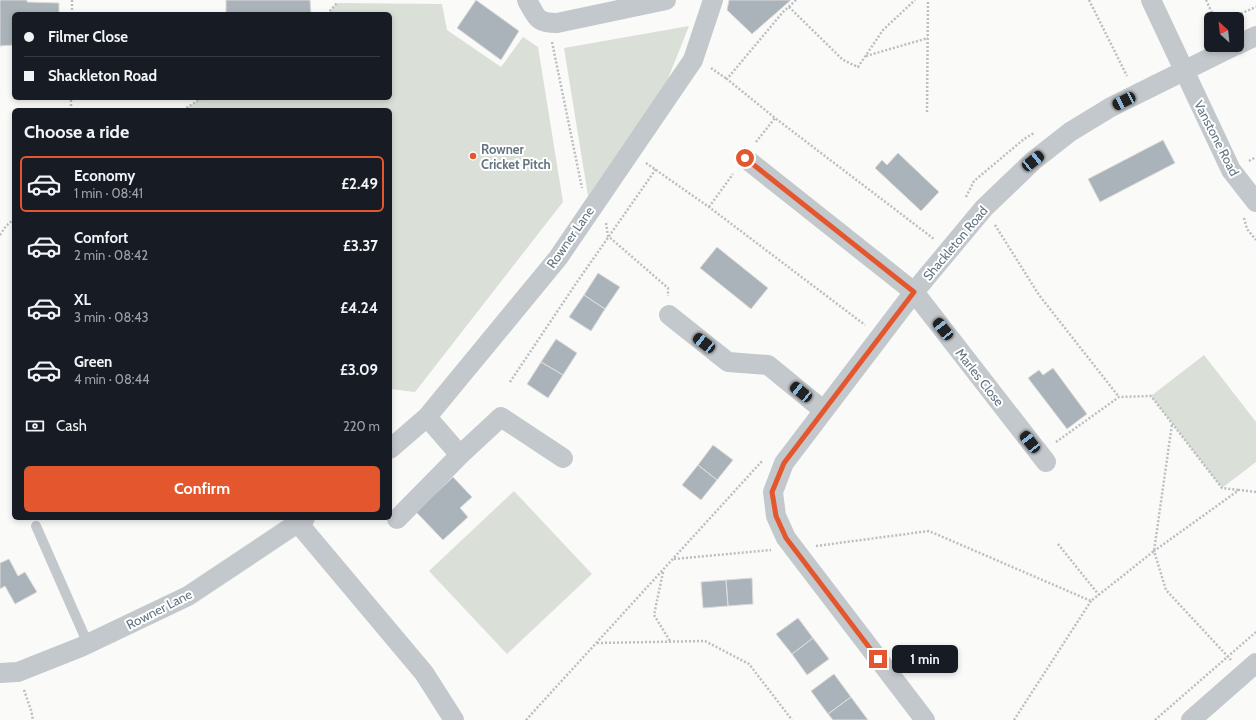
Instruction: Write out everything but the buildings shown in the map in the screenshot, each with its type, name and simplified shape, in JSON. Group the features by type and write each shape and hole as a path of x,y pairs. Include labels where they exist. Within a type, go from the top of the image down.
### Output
{"street":[{"path":"527,0 538,19 548,23 557,23 666,0"},
{"name":"Rowner Lane","path":"392,447 427,417 558,258 693,60 713,0"},
{"name":"Vanstone Road","path":"1151,0 1249,209"},
{"name":"Shackleton Road","path":"1244,42 1256,36"},
{"name":"Shackleton Road","path":"925,720 786,538 776,516 772,492 784,463 914,292 984,208 1033,161 1070,132 1111,107 1222,52"},
{"name":"Marles Close","path":"745,158 914,292 1043,458"},
{"path":"669,315 728,362 768,365 823,410"},
{"path":"427,417 460,455"},
{"path":"397,519 460,455 501,417 563,458"},
{"path":"301,521 424,673 454,720"},
{"name":"Rowner Lane","path":"9,672 88,644 188,596 301,521"},
{"path":"1190,720 1250,668"}],"lane":[{"path":"36,526 88,644"}],"path":[{"path":"72,0 72,12"},
{"path":"796,0 783,12 727,79 775,118 949,250"},
{"path":"788,7 843,60 858,67 883,30 915,0"},
{"path":"927,112 928,0"},
{"path":"1089,0 1136,95"},
{"path":"1206,0 1212,12"},
{"path":"329,12 337,3"},
{"path":"1244,12 1256,6"},
{"path":"548,23 587,214 606,223"},
{"path":"865,56 928,38"},
{"path":"186,108 199,100"},
{"path":"630,151 709,207 880,337"},
{"path":"510,382 608,236 656,170"},
{"path":"984,208 1039,295 1119,397"},
{"path":"1249,209 1247,228 1256,240"},
{"path":"0,235 6,226 12,221"},
{"path":"608,236 668,288 669,315"},
{"path":"1043,458 1119,397 1151,396 1222,488 1256,492"},
{"path":"1172,424 1154,551 1166,590 1227,657 1250,668"},
{"path":"526,720 674,559 763,459"},
{"path":"1014,720 1091,601 1154,551 1239,490"},
{"path":"674,559 794,548 929,531 1091,601"},
{"path":"1058,544 1099,595"},
{"path":"663,570 654,615 671,642"},
{"path":"1155,720 1256,632"},
{"path":"596,643 705,641 749,664 792,720"},
{"path":"9,672 31,710 33,720"}],"shaded area":[{"name":"Rowner Cricket Pitch","path":"337,3 442,4 447,30 501,67 523,37 538,47 563,202 415,392 392,389 392,108 186,108 199,100 392,100 392,12 329,12"},
{"path":"689,26 667,81 588,196 564,48"},
{"path":"1204,355 1256,422 1256,462 1222,488 1151,396"},
{"path":"514,491 592,574 507,654 429,571"}],"place":[{"name":"Rowner Cricket Pitch","path":"473,156"}],"route":[{"path":"745,158 914,292 784,463 772,492 776,516 786,538 878,659"}]}
